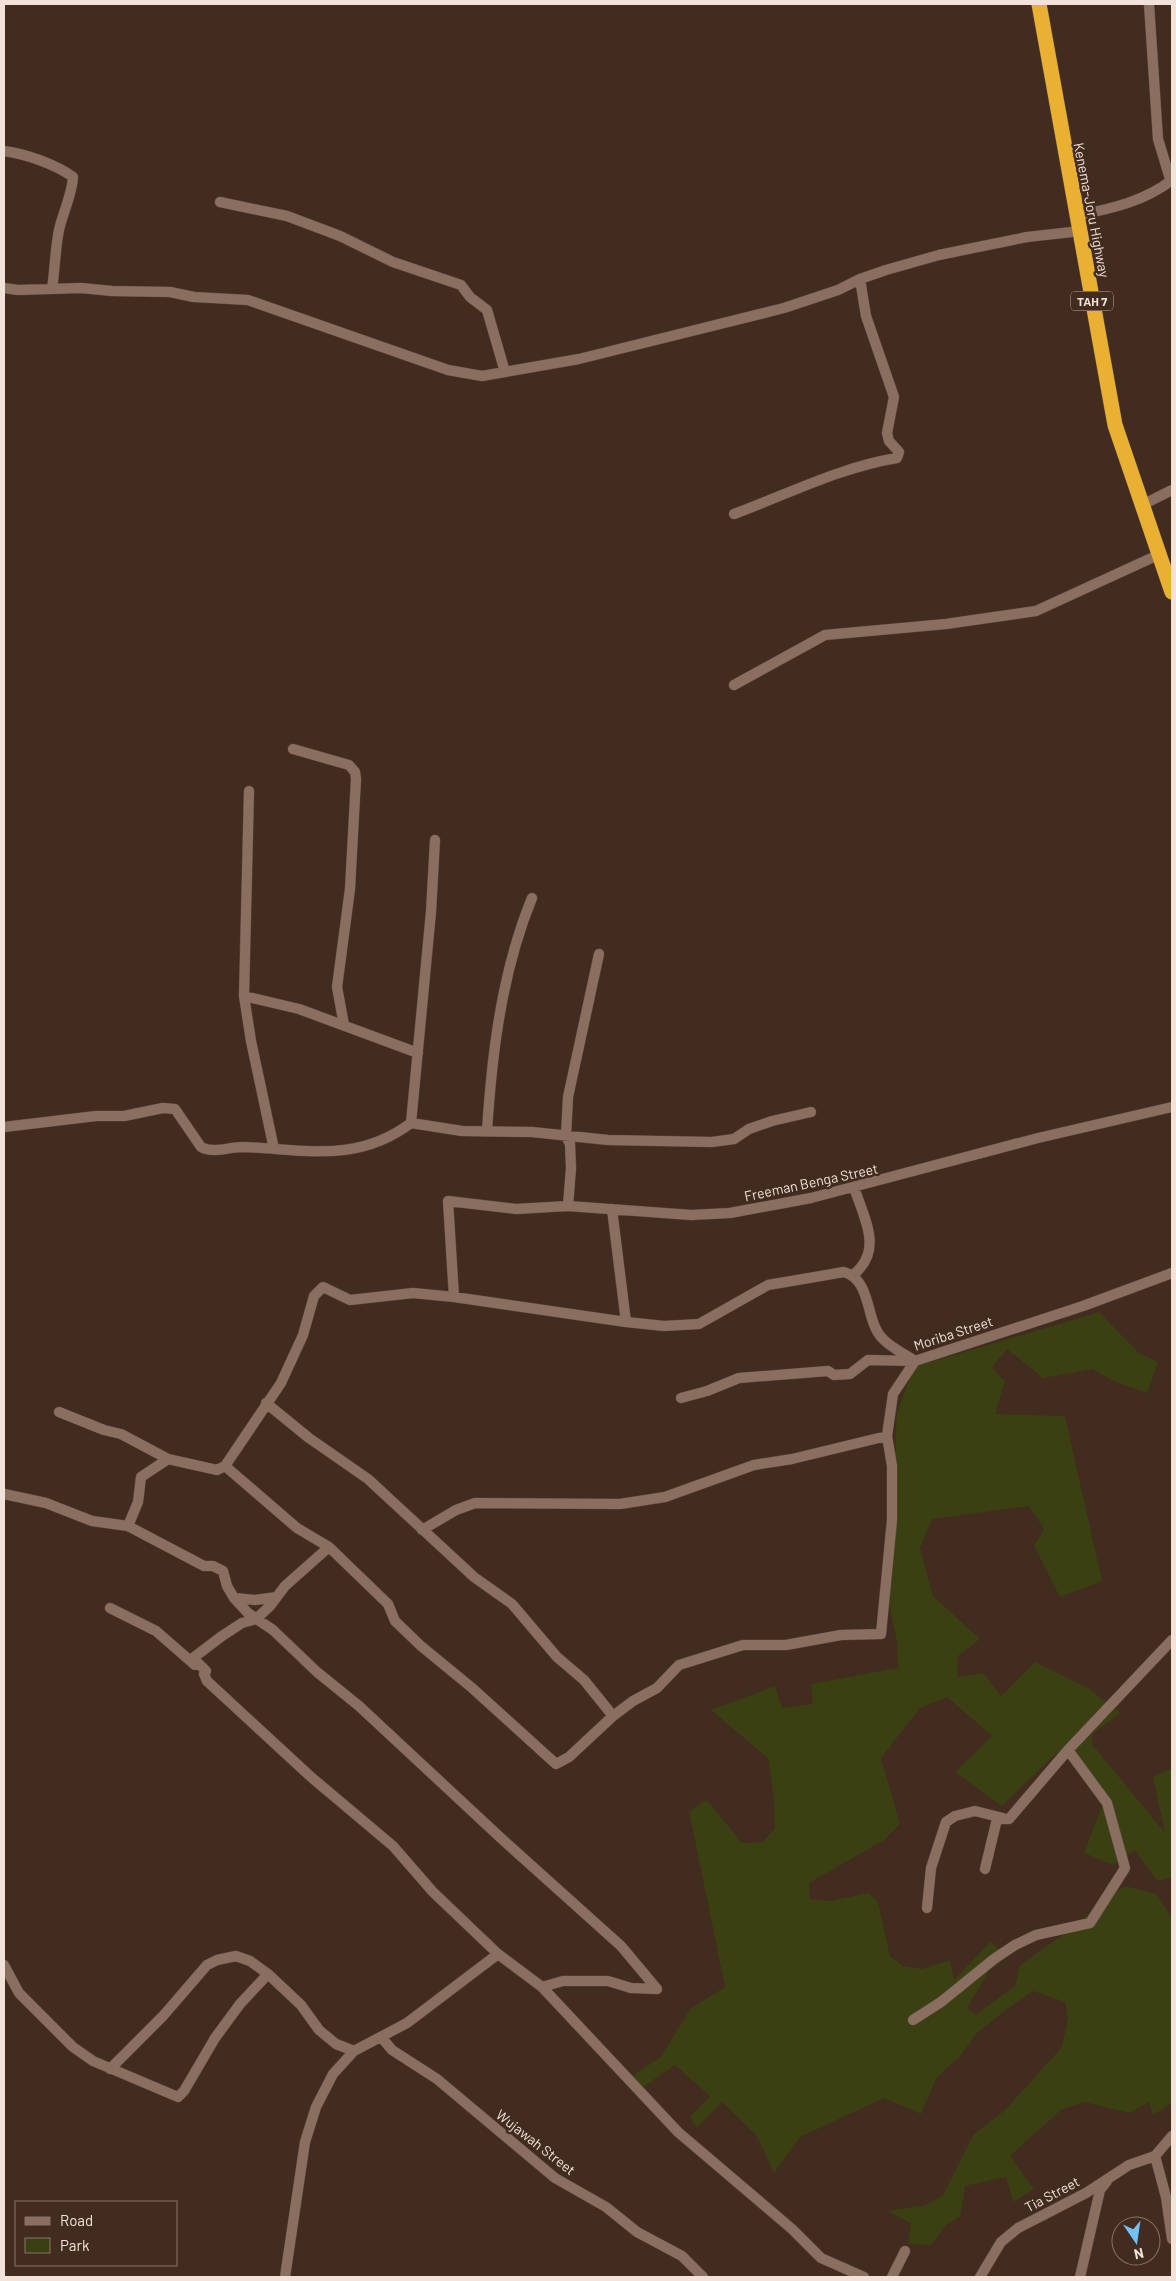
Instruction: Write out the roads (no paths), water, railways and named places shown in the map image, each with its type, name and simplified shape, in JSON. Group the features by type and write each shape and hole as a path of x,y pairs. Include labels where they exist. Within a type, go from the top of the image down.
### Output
{"highway":[{"name":"Kenema-Joru Highway","path":"1039,4 1065,158 1081,231 1115,425 1172,592"}],"street":[{"path":"1078,215 1115,209 1172,181 1158,139 1149,4"},
{"path":"4,151 38,160 64,170 73,176 72,190 64,210 54,255 52,289"},
{"path":"220,202 288,216 340,236 393,262 461,286 470,297 487,310 505,372"},
{"path":"4,288 18,290 81,288 112,291 170,292 194,297 248,300 448,370 482,376 579,359 784,308 838,290 860,279 949,253 1027,237 1081,231"},
{"path":"734,514 846,471 870,463 897,458 899,452 889,441 887,433 894,397 866,316 860,279"},
{"path":"1142,505 1172,490"},
{"path":"734,685 825,635 946,624 1036,611 1158,555"},
{"path":"293,749 349,765 356,778 350,889 338,987 344,1025"},
{"path":"249,791 244,996 251,1041 274,1149"},
{"path":"411,1123 431,912 435,840"},
{"path":"487,1131 491,1073 499,1020 516,945 532,898"},
{"path":"568,1206 571,1168 570,1144 566,1136 570,1088 599,954"},
{"path":"244,996 299,1009 418,1052"},
{"name":"Freeman Benga Street","path":"454,1298 448,1201 516,1209 568,1206 691,1215 730,1213 811,1198 1038,1138 1172,1107"},
{"path":"4,1127 96,1116 130,1116 163,1108 175,1109 201,1147 207,1151 239,1147 313,1151 358,1149 394,1136 411,1123 462,1131 487,1131 608,1140 712,1142 734,1139 749,1129 772,1121 811,1112"},
{"path":"853,1275 865,1266 871,1236 854,1187"},
{"path":"612,1209 626,1322"},
{"path":"59,1412 104,1430 121,1434 168,1459 217,1470 225,1466 281,1383 303,1335 314,1296 323,1287 350,1300 413,1292 664,1326 699,1324 768,1285 844,1272 853,1275 861,1286 874,1326 882,1339 915,1361 893,1394 887,1436 892,1466 892,1520 881,1634 841,1635 786,1645 743,1645 679,1665 657,1688 633,1701 613,1716 569,1757 556,1764 471,1687 421,1646 395,1621 388,1604 329,1547 297,1528 225,1466"},
{"name":"Moriba Street","path":"681,1398 739,1378 828,1371 834,1375 850,1374 868,1360 915,1361 1084,1306 1172,1273"},
{"path":"266,1403 309,1438 368,1479 474,1577 512,1604 557,1657 584,1680 613,1716"},
{"path":"422,1530 456,1510 475,1504 620,1504 665,1497 754,1465 792,1459 887,1436"},
{"path":"128,1526 138,1502 141,1477 168,1459"},
{"path":"4,1494 46,1503 92,1521 128,1526 204,1566 213,1566 223,1571 227,1586 234,1598 256,1619 273,1630 317,1672 359,1706 598,1927 621,1946 657,1989 631,1988 608,1981 563,1981 542,1987"},
{"path":"204,1674 206,1671 194,1658 242,1623 256,1619 285,1586 329,1547"},
{"path":"234,1598 255,1600 277,1597"},
{"path":"110,1608 156,1631 182,1651 204,1674 207,1681 251,1724 393,1846 433,1892 498,1954 542,1987 678,2132 792,2229 821,2258 864,2277"},
{"path":"985,1869 997,1819 1009,1819 1068,1750 1172,1640"},
{"path":"913,2020 941,2002 994,1959 1015,1945 1036,1935 1090,1923 1125,1868 1107,1803 1068,1750"},
{"path":"927,1908 931,1868 946,1822 960,1814 975,1811 1009,1819"},
{"path":"285,2277 305,2142 316,2107 333,2074 354,2051 382,2038 407,2023 498,1954"},
{"path":"110,2069 163,2016 207,1965 217,1960 236,1956 250,1960 268,1974 301,2006 319,2030 336,2044 354,2051"},
{"path":"4,1965 19,1993 73,2047 92,2062 176,2097 181,2096 215,2038 240,2004 268,1974"},
{"name":"Wujawah Street","path":"382,2038 392,2050 437,2079 555,2178 606,2207 637,2232 682,2256 703,2277"},
{"path":"1172,2136 1155,2156 1166,2197 1172,2239"},
{"name":"Tia Street","path":"980,2277 1001,2242 1018,2228 1086,2193 1129,2165 1155,2156"},
{"path":"1080,2277 1100,2190 1111,2176"},
{"path":"892,2277 905,2251"}]}
